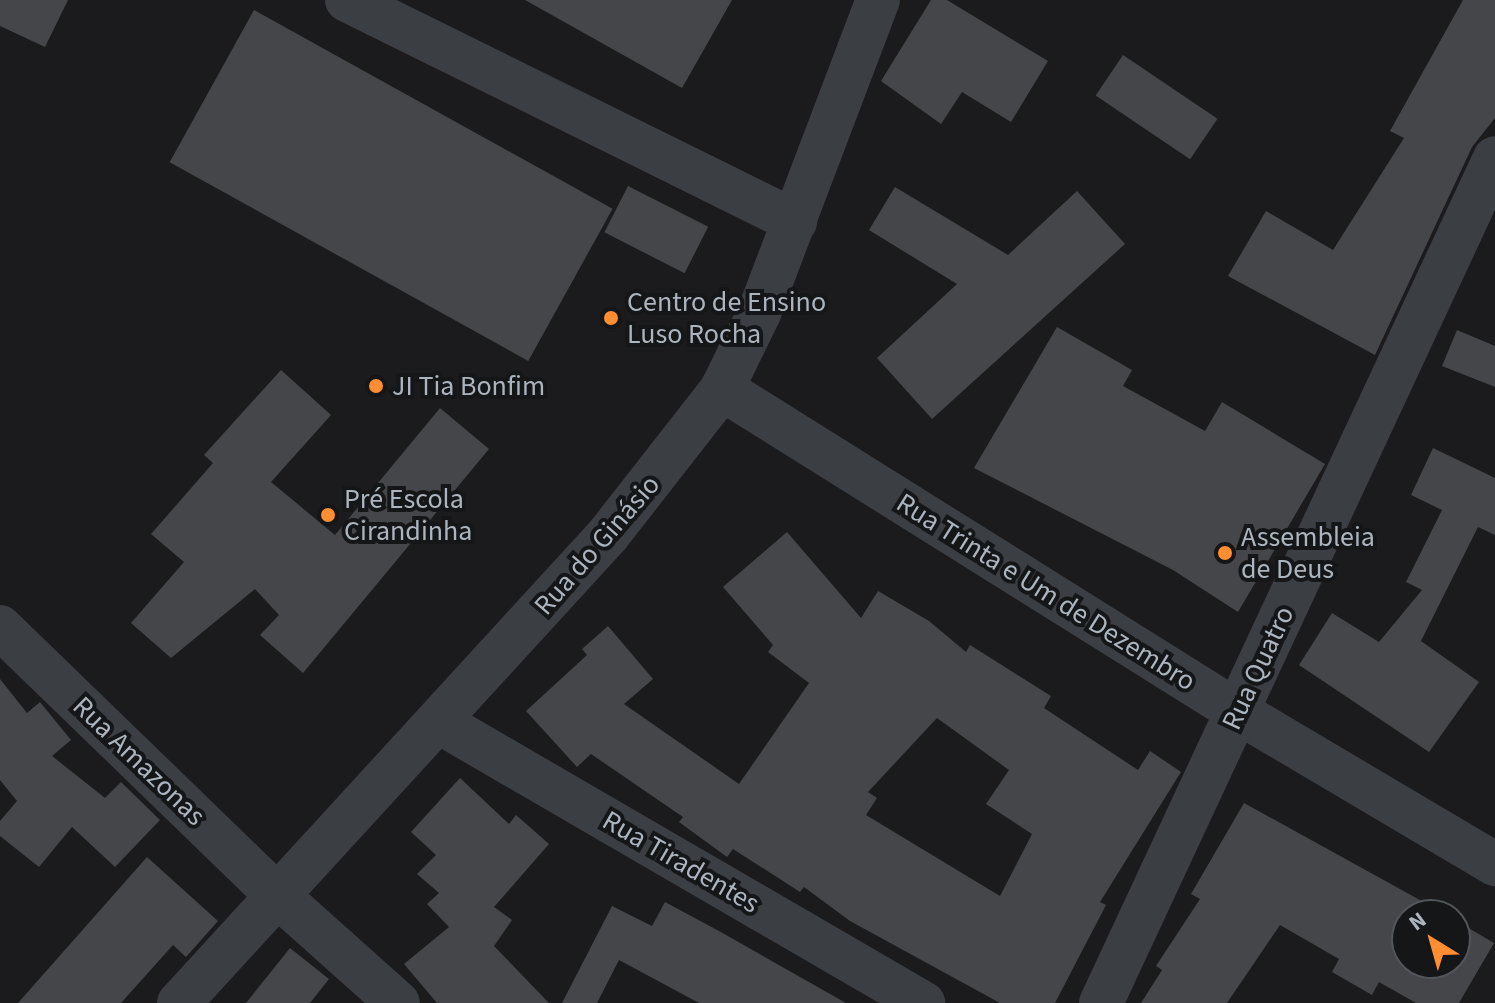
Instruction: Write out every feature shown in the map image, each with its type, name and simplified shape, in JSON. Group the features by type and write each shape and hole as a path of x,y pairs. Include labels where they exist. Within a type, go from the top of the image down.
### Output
{"street":[{"path":"347,0 795,221"},
{"name":"Rua do Ginásio","path":"179,1003 608,535 722,389 795,221 878,0"},
{"name":"Rua Quatro","path":"1101,1003 1495,158"},
{"name":"Rua Trinta e Um de Dezembro","path":"722,389 1238,712 1495,864"},
{"name":"Rua Amazonas","path":"0,627 277,895 398,1003"},
{"name":"Rua Tiradentes","path":"439,722 923,1003"}],"building":[{"path":"0,0 68,0 45,47 0,26"},
{"path":"525,0 732,0 682,88"},
{"path":"931,0 947,0 1048,61 1011,122 962,92 941,124 881,81"},
{"path":"1463,0 1495,0 1495,118 1472,147 1375,355 1228,276 1266,211 1333,250 1404,138 1390,131"},
{"path":"254,10 613,209 528,361 170,162"},
{"path":"1123,55 1218,119 1190,159 1096,96"},
{"path":"628,186 708,227 685,273 604,232"},
{"path":"895,187 1008,255 1077,191 1125,244 932,419 877,358 957,284 869,230"},
{"path":"1057,327 1132,370 1123,386 1205,431 1222,402 1325,464 1238,612 1173,570 974,468"},
{"path":"1457,330 1495,346 1495,387 1442,366"},
{"path":"281,370 331,415 271,482 335,535 440,408 489,449 303,673 260,635 279,615 255,589 171,658 131,623 184,562 151,534 213,463 204,455"},
{"path":"1433,448 1495,478 1495,535 1478,527 1421,641 1479,682 1429,752 1299,665 1332,613 1379,642 1422,590 1406,582 1442,510 1411,495"},
{"path":"787,532 861,618 878,591 929,621 966,652 970,645 1051,696 1044,708 1138,770 1150,751 1181,772 1100,902 1106,905 1055,1003 1000,1003 850,921 804,887 800,892 733,849 727,857 679,822 683,817 591,754 577,767 526,711 587,655 582,649 608,626 653,679 624,704 739,784 809,683 768,652 773,645 723,587","holes":["937,718 1009,770 986,804 1032,834 1000,896 866,815 877,798 868,792"]},
{"path":"0,679 27,713 40,702 71,740 52,756 105,798 121,782 160,820 115,867 72,827 39,867 0,836 0,821 17,801 0,780"},
{"path":"460,778 509,824 516,815 549,844 494,907 512,920 494,946 549,1003 437,1003 404,964 449,927 427,904 439,893 417,874 436,855 411,832"},
{"path":"1244,803 1418,899 1391,899 1391,979 1471,979 1471,929 1494,943 1459,1003 1416,1003 1379,982 1372,995 1332,972 1339,959 1280,925 1227,1003 1141,1003 1162,970 1156,966 1200,899 1191,894"},
{"path":"147,857 218,921 186,957 173,945 121,1003 18,1003"},
{"path":"665,902 846,1003 699,1003 619,960 597,1003 562,1003 612,906 652,926"},
{"path":"290,948 329,979 310,1003 246,1003"}],"place":[{"name":"Centro de Ensino Luso Rocha","path":"611,318"},
{"name":"JI Tia Bonfim","path":"376,386"},
{"name":"Pré Escola Cirandinha","path":"328,515"},
{"name":"Assembleia de Deus","path":"1225,553"}]}
